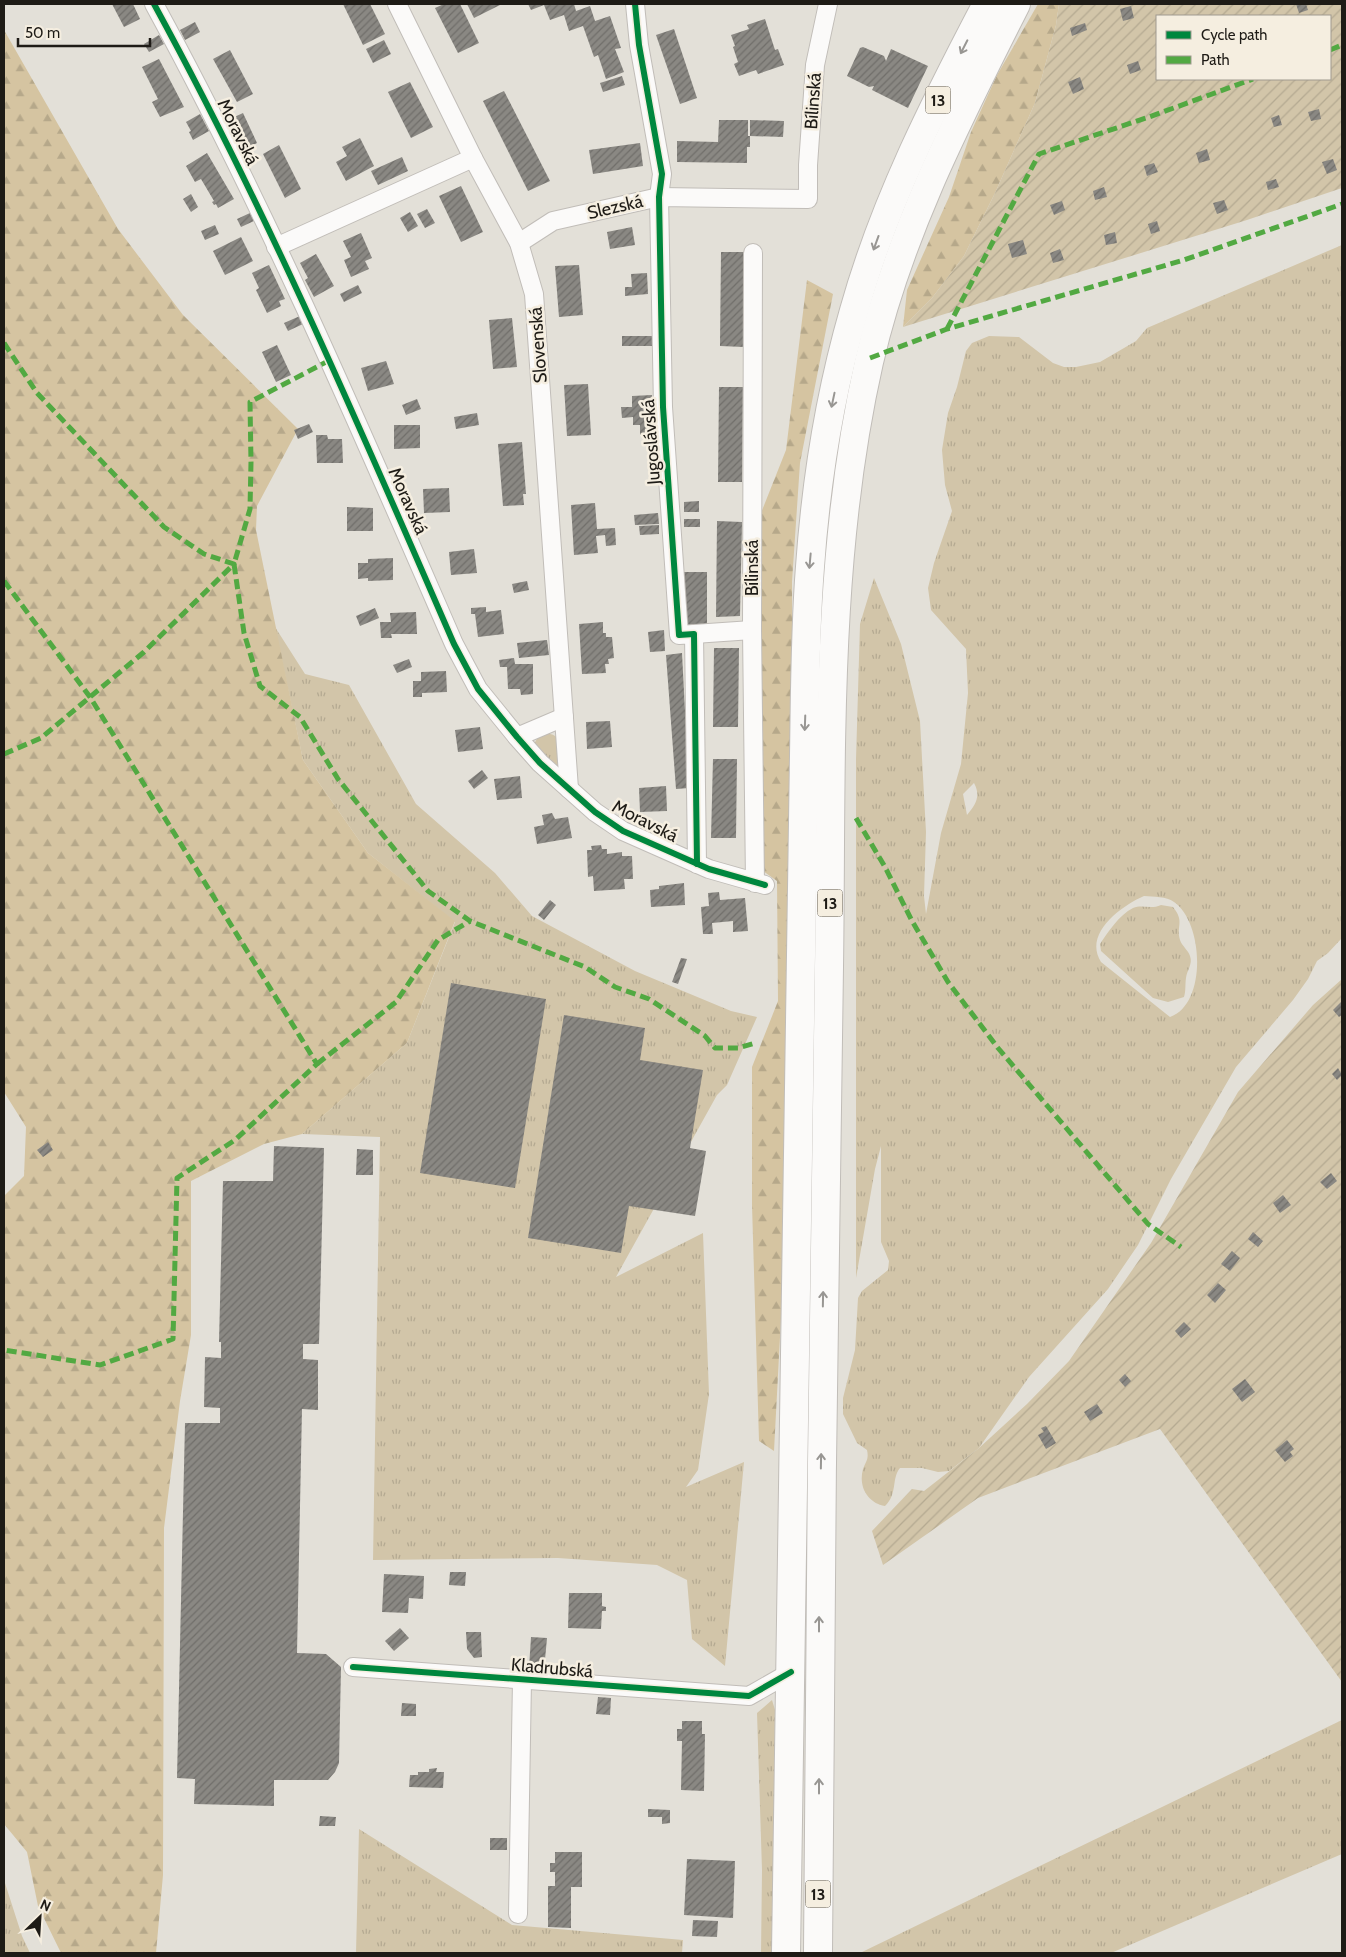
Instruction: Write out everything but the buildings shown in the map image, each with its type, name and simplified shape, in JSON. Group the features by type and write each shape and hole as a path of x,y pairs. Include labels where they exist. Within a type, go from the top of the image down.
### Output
{"highway":[{"name":"13","path":"786,1953 804,756 810,568 815,512 832,403 854,311 872,253 918,141 986,4"},
{"name":"13","path":"818,1953 820,1571 832,759 837,574 842,517 866,375 894,275 931,177 1016,4"}],"street":[{"name":"Moravská","path":"154,4 198,84 321,340 454,644 478,689 540,763 595,812 623,831 697,864 760,884"},
{"name":"Slovenská","path":"397,4 473,158 519,243 534,294 569,789"},
{"name":"Jugoslávská","path":"635,4 639,45 662,174 658,197 663,407 679,635 694,634"},
{"name":"Bílinská","path":"808,199 808,165 816,65 828,4"},
{"path":"276,247 473,158"},
{"name":"Slezská","path":"519,243 553,221 658,197 808,199"},
{"name":"Bílinská","path":"753,253 752,630 760,884"},
{"path":"697,864 694,634 752,630"},
{"path":"517,737 564,717"},
{"name":"Kladrubská","path":"353,1667 749,1696 791,1672"},
{"name":"Kladrubská","path":"518,1914 522,1680"}],"green space":[{"path":"1038,4 1059,4 1056,25 1035,103 995,193 964,256 932,298 903,327 907,290 949,197 971,132 997,75"},
{"path":"1059,4 1342,4 1342,188 1247,220 903,327 932,298 964,256 995,193 1035,103 1056,25"},
{"path":"4,30 118,229 183,315 298,429 257,506 256,530 303,760 368,853 455,921 407,1043 302,1134 264,1144 191,1181 191,1335 180,1401 164,1528 163,1875 156,1953 61,1953 38,1906 27,1852 4,1824 4,1196 24,1176 26,1127 4,1092"},
{"path":"1342,245 1342,938 1328,953 1317,961 1308,979 1293,1000 1236,1067 1171,1179 1138,1245 1108,1289 1029,1377 979,1448 949,1471 938,1472 922,1468 900,1468 897,1472 892,1497 885,1506 869,1498 863,1488 862,1476 867,1458 867,1450 857,1443 843,1414 843,1398 855,1350 858,1298 862,1291 888,1270 889,1261 881,1242 881,1146 875,1169 856,1278 856,759 860,624 874,578 901,644 920,721 926,832 924,896 926,914 941,833 961,764 968,693 966,649 931,610 928,588 934,563 952,511 945,485 942,450 948,413 966,351 972,343 989,336 1019,337 1053,363 1064,367 1076,367 1100,362 1136,341 1147,328","holes":["974,783 977,796 973,807 967,815 963,794","1144,896 1164,898 1174,902 1184,912 1196,944 1195,980 1190,996 1182,1009 1170,1017 1101,962 1097,952 1097,941 1107,922 1125,907"]},
{"path":"807,280 833,294 800,463 792,582 793,844 786,988 783,1280 774,1451 759,1441 752,1205 752,1067 778,1001 777,881 759,868 759,518 786,450"},
{"path":"275,627 305,674 349,685 416,804 495,873 532,916 635,971 731,1011 757,1017 727,1085 717,1095 616,1277 703,1233 709,1394 698,1470 686,1487 744,1462 725,1666 692,1639 687,1580 657,1565 558,1558 373,1560 380,1137 302,1134 407,1043 455,922 368,853 303,760"},
{"path":"547,733 558,738 560,742 561,755 558,766 553,767 533,746 539,735"},
{"path":"1161,905 1173,907 1177,912 1179,916 1180,940 1191,959 1184,997 1168,1002 1153,998 1101,951 1100,944 1114,924 1128,911 1137,907"},
{"path":"1342,979 1342,1682 1160,1429 978,1498 883,1565 872,1531 912,1489 924,1491 979,1448 1027,1404 1069,1361 1151,1243 1238,1092 1313,1005"},
{"path":"772,1700 775,1710 773,1953 761,1953 762,1870 757,1713"},
{"path":"1342,1720 1342,1854 1111,1953 860,1953"},
{"path":"359,1829 512,1925 683,1940 682,1953 356,1953"},
{"path":"4,1880 22,1936 30,1953 4,1953"}],"marked path":[{"path":"1331,50 1342,45"},
{"path":"947,329 1039,154 1250,80"},
{"path":"870,358 947,329 1184,260 1342,204"},
{"path":"4,343 37,393 164,527 204,554 234,564 144,652 41,738 4,754"},
{"path":"330,360 250,402 250,509 234,564 244,633 260,686 300,717 338,779 428,891 470,921 585,967 615,987 649,999 705,1036 715,1048 738,1048 755,1043"},
{"path":"4,581 90,697 317,1064 235,1140 177,1178 173,1339 100,1365 4,1350"},
{"path":"856,818 885,867 912,921 948,982 998,1048 1148,1224 1181,1247"},
{"path":"317,1064 396,1002 438,940 470,921"}],"cycle path":[{"path":"154,4 274,241 348,401 454,644 478,689 540,763 595,812 623,831 709,869 765,885"},
{"path":"635,4 639,45 662,174 659,197 663,407 679,635 694,634 697,864"},
{"path":"353,1667 749,1696 791,1672"}]}
